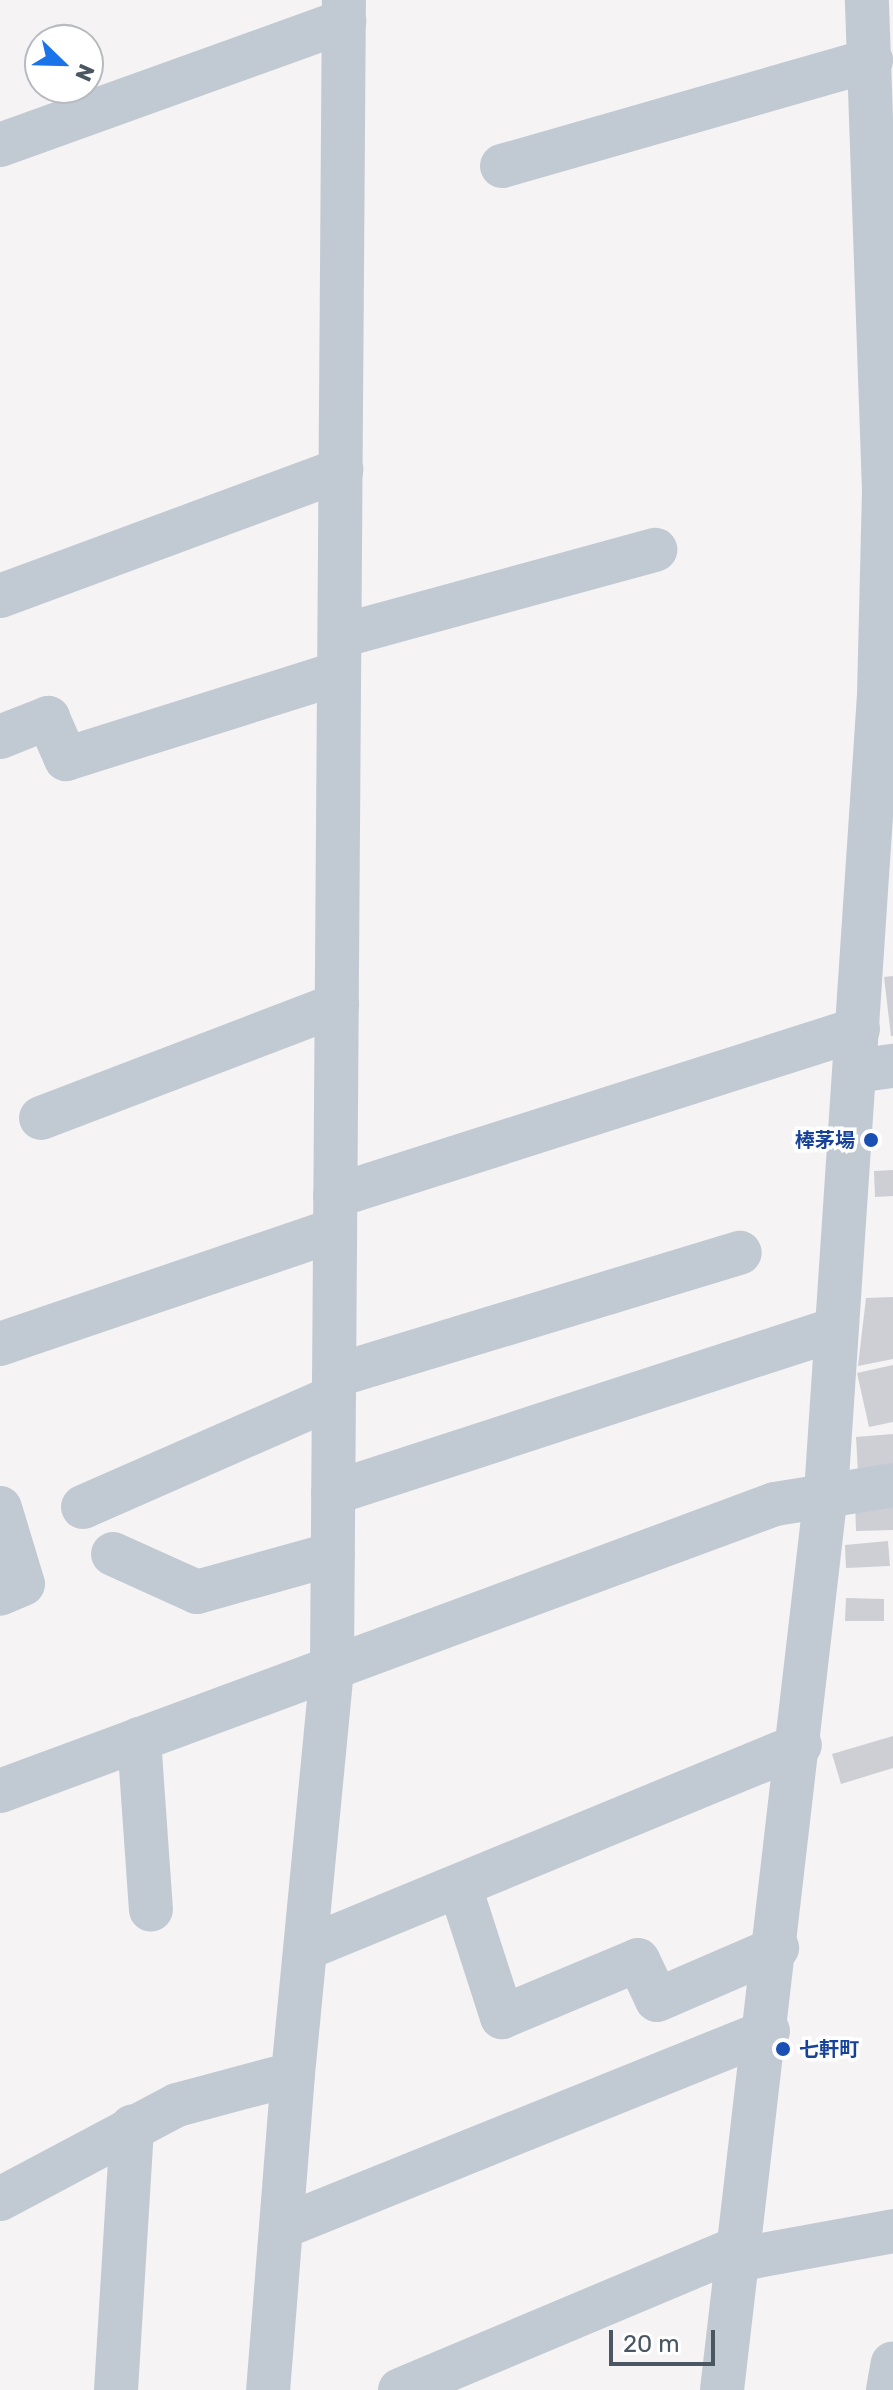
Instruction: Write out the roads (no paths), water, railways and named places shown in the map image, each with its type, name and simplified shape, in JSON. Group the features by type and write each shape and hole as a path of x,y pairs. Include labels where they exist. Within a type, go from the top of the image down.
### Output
{"street":[{"path":"722,2390 742,2252 800,1745 826,1493 836,1329 869,1055 884,491 867,0"},
{"path":"0,145 344,10 332,1666 293,2074 268,2390"},
{"path":"502,166 871,60"},
{"path":"0,596 341,470"},
{"path":"0,737 48,718 66,759 340,655 655,550"},
{"path":"41,1118 337,1005"},
{"path":"0,1344 335,1213 869,1055"},
{"path":"83,1507 334,1386 740,1253"},
{"path":"333,1493 836,1329"},
{"path":"0,1791 775,1504 826,1493 893,1485"},
{"path":"0,1508 23,1584 0,1594"},
{"path":"113,1554 197,1592 333,1554"},
{"path":"139,1739 151,1910"},
{"path":"307,1948 800,1745"},
{"path":"460,1887 502,2017 638,1960 657,2000 777,1948"},
{"path":"282,2227 768,2031"},
{"path":"0,2199 132,2126 177,2105 293,2074"},
{"path":"116,2390 132,2126"},
{"path":"400,2390 742,2252 893,2231"},
{"path":"888,2390 893,2363"}],"place":[{"name":"棒茅場","path":"871,1140"},
{"name":"七軒町","path":"783,2049"}]}
